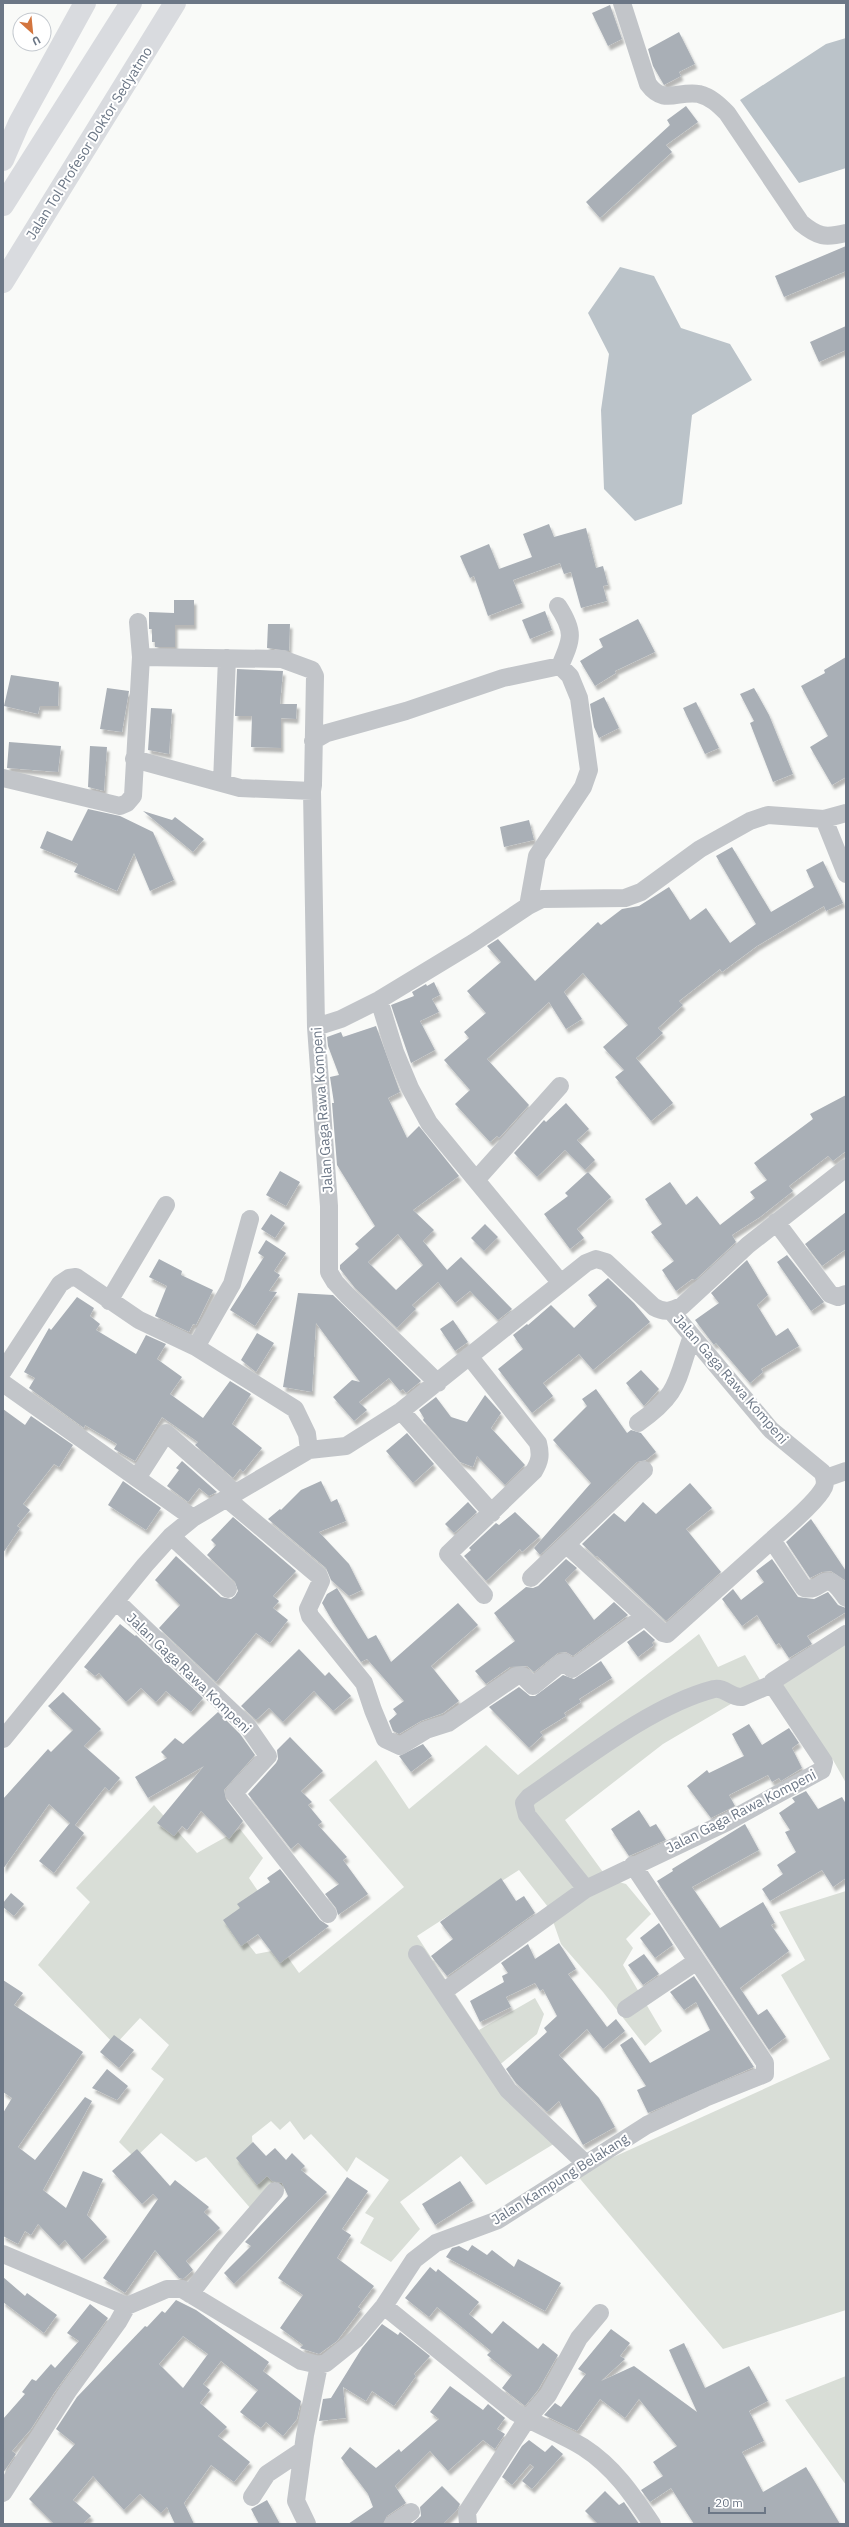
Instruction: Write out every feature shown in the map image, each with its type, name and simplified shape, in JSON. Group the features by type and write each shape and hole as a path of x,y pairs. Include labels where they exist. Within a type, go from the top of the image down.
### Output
{"highway":[{"path":"3,160 20,123 85,3"},
{"path":"3,204 131,3"},
{"name":"Jalan Tol Profesor Doktor Sedyatmo","path":"3,282 175,3"}],"street":[{"path":"622,3 648,84 654,93 662,97 699,94 715,101 727,113 801,223 814,234 830,237 846,233"},
{"path":"558,606 566,619 571,640 560,666"},
{"path":"3,778 120,806 127,803 133,796 141,657 138,622"},
{"path":"141,657 227,658 222,782"},
{"name":"Jalan Gaga Rawa Kompeni","path":"227,658 282,659 296,662 314,672 312,791 316,1026 329,1206 329,1272 335,1282 347,1295 438,1383"},
{"path":"313,741 327,733 406,711 503,678 560,666"},
{"path":"528,906 537,856 583,787 590,770 579,698 570,676 560,666"},
{"path":"134,759 240,788 312,791"},
{"path":"316,1026 341,1019 379,1000 473,943 528,906 542,899 625,898 641,892 700,849 750,821 768,815 824,819 846,813"},
{"path":"824,819 846,874"},
{"path":"379,1000 396,1052 410,1088 429,1123 560,1282"},
{"path":"476,1180 560,1086"},
{"name":"Jalan Gaga Rawa Kompeni","path":"3,1739 171,1536 193,1518 309,1450 346,1446 401,1411 438,1383 560,1282 586,1263 596,1259 606,1262 654,1307 662,1312 671,1311 682,1306 776,1222 846,1168"},
{"path":"109,1301 166,1205"},
{"path":"196,1347 232,1284 250,1219"},
{"path":"776,1222 830,1294 838,1297 846,1294"},
{"path":"3,1371 60,1284 70,1278 76,1278 139,1320 196,1347 295,1409 307,1434 309,1450"},
{"name":"Jalan Gaga Rawa Kompeni","path":"671,1311 771,1430 822,1472 826,1478"},
{"path":"638,1423 658,1409 672,1392 692,1336"},
{"path":"470,1356 538,1443 540,1452 540,1462 534,1471 448,1554 484,1595"},
{"path":"3,1383 193,1518"},
{"path":"401,1411 492,1513"},
{"path":"137,1478 166,1433 230,1496 319,1576 321,1581 308,1608 310,1616 364,1683 372,1710 385,1739 400,1746 426,1730 448,1724 516,1676 523,1676 533,1686 561,1663 564,1662 572,1669 645,1616"},
{"path":"530,1578 567,1545 644,1470"},
{"path":"567,1545 663,1634 667,1634 772,1540 817,1496 824,1487 826,1478 846,1471"},
{"path":"171,1536 228,1589"},
{"path":"772,1540 804,1588 832,1582 837,1584 846,1598"},
{"name":"Jalan Gaga Rawa Kompeni","path":"116,1601 248,1727 268,1756 234,1793 328,1914"},
{"path":"586,1889 527,1815 524,1803 529,1797 631,1727 677,1703 715,1689 724,1690 737,1698 742,1697 772,1684 773,1681 846,1634"},
{"name":"Jalan Gaga Rawa Kompeni","path":"443,1992 586,1889 633,1865 727,1822 824,1768 824,1762 772,1684"},
{"path":"626,2009 697,1961 633,1865"},
{"path":"417,1954 508,2090 581,2168"},
{"name":"Jalan Kampung Belakang","path":"319,2365 332,2359 356,2339 384,2306 414,2260 436,2243 498,2220 647,2125 705,2098 759,2078 765,2074 765,2063 697,1961"},
{"path":"190,2294 223,2251 275,2191"},
{"path":"3,2254 127,2306"},
{"path":"3,2492 68,2391 118,2322 127,2306 167,2289 182,2289 301,2361 319,2365 303,2450 296,2501 307,2524"},
{"path":"384,2306 527,2419 583,2447 614,2472 629,2490 652,2524"},
{"path":"468,2524 467,2512 527,2419 548,2395 578,2338 600,2313"},
{"path":"252,2497 267,2474 303,2450"},
{"path":"393,2524 411,2512"}],"shaded area":[{"path":"846,38 846,168 799,183 740,100 826,44"},
{"path":"620,267 654,276 681,328 730,344 752,380 692,415 682,504 635,521 604,489 601,410 609,354 588,313"},
{"path":"699,1634 718,1667 745,1655 763,1685 663,1744 565,1820 608,1879 626,1884 651,1914 626,1939 633,1948 623,1965 662,2031 645,2046 603,1992 561,1944 548,1907 519,1870 417,1936 479,2030 535,1998 544,2014 537,2034 497,2067 557,2142 486,2185 461,2156 400,2202 420,2229 391,2262 360,2243 374,2218 365,2213 389,2180 356,2157 347,2172 311,2134 304,2140 290,2121 280,2130 271,2121 252,2136 253,2145 258,2159 268,2171 286,2187 257,2216 206,2157 196,2162 161,2133 135,2158 119,2142 164,2079 151,2069 169,2045 140,2018 115,2045 38,1965 90,1902 76,1888 154,1805 197,1853 240,1829 263,1858 249,1878 264,1900 234,1926 256,1954 282,1949 299,1973 404,1887 329,1800 376,1760 409,1809 486,1745 518,1775"},
{"path":"846,1639 846,1783 833,1760 777,1686"},
{"path":"846,1891 846,2310 723,2349 576,2174 830,2059 781,1975 805,1960 779,1912"},
{"path":"846,2376 846,2485 785,2400"}],"building":[{"path":"610,5 622,39 608,46 592,13"},
{"path":"679,32 695,64 679,72 681,76 664,85 653,66 648,49"},
{"path":"686,106 698,122 666,145 672,152 600,218 586,202 670,125 667,120"},
{"path":"846,246 846,271 784,297 775,276"},
{"path":"846,326 846,350 819,362 810,342"},
{"path":"549,524 554,537 586,528 596,568 603,566 608,585 603,586 607,601 581,608 571,572 564,574 560,563 513,580 522,603 488,616 474,576 470,578 460,556 489,544 499,569 532,557 523,534"},
{"path":"174,600 194,600 194,625 175,625 175,647 155,647 155,642 152,642 152,629 149,629 149,612 174,613"},
{"path":"545,611 552,630 530,639 522,620"},
{"path":"638,619 655,652 615,671 616,673 595,686 580,661 603,647 599,639"},
{"path":"268,624 290,624 289,651 267,648"},
{"path":"846,657 846,777 832,785 810,747 828,736 801,686 825,673 824,670"},
{"path":"237,669 283,671 280,704 297,704 296,719 281,718 281,748 251,747 252,716 235,716"},
{"path":"11,675 59,682 58,706 40,706 38,714 4,706"},
{"path":"107,688 129,691 122,732 100,729"},
{"path":"754,688 769,715 793,774 773,782 750,723 754,721 740,694"},
{"path":"604,697 619,728 599,738 594,727 590,704"},
{"path":"696,702 719,748 705,754 683,708"},
{"path":"151,708 172,709 169,754 148,750"},
{"path":"9,742 61,746 58,772 7,768"},
{"path":"90,746 107,747 104,791 88,787"},
{"path":"88,809 120,816 153,832 174,880 150,891 134,853 117,891 74,872 78,864 40,848 47,831 72,841"},
{"path":"143,811 172,820 175,817 204,839 193,852"},
{"path":"529,820 534,840 504,847 500,827"},
{"path":"732,847 771,912 814,887 806,870 823,861 843,903 826,911 824,906 757,946 722,972 720,969 679,1001 683,1005 658,1028 663,1033 636,1058 673,1103 651,1121 615,1077 624,1070 603,1047 628,1025 583,973 564,992 582,1019 566,1029 549,1002 487,1059 529,1105 499,1138 497,1136 490,1142 455,1104 470,1090 444,1060 469,1038 464,1032 486,1013 467,991 501,962 487,946 498,939 535,981 598,922 601,925 622,909 639,906 669,887 690,920 706,908 730,943 756,924 716,856"},
{"path":"434,982 440,995 432,999 439,1012 420,1021 435,1050 411,1063 391,1005 414,996 412,992 426,984 427,986"},
{"path":"376,1026 400,1092 388,1098 407,1138 419,1126 459,1176 413,1210 434,1230 423,1241 447,1270 461,1257 512,1309 498,1320 470,1291 455,1303 438,1282 412,1305 416,1309 397,1328 355,1288 340,1269 340,1265 359,1248 355,1244 375,1226 337,1165 332,1103 334,1103 330,1077 339,1075 328,1046 327,1037 341,1032 343,1037","holes":["398,1234 423,1265 396,1290 368,1262"]},
{"path":"846,1095 846,1151 833,1161 828,1156 789,1186 793,1191 760,1217 732,1235 736,1242 695,1280 692,1279 676,1291 662,1270 674,1261 651,1232 662,1224 645,1199 670,1182 686,1205 697,1196 720,1225 755,1198 750,1192 767,1180 754,1163 813,1119 810,1114"},
{"path":"566,1103 589,1129 577,1140 595,1160 585,1170 565,1150 537,1177 514,1153 544,1120 546,1122"},
{"path":"280,1171 300,1182 286,1206 266,1195"},
{"path":"588,1172 611,1197 577,1229 584,1238 570,1249 544,1214 568,1196 565,1193"},
{"path":"846,1212 846,1249 822,1266 805,1244"},
{"path":"271,1214 285,1223 275,1238 261,1229"},
{"path":"485,1224 498,1237 484,1251 471,1238"},
{"path":"266,1240 286,1253 274,1271 280,1275 269,1291 277,1292 255,1326 230,1310 264,1257 258,1253"},
{"path":"787,1255 824,1302 811,1311 777,1262"},
{"path":"159,1259 182,1271 181,1275 213,1290 196,1325 193,1324 189,1332 155,1316 167,1286 149,1277"},
{"path":"747,1260 768,1295 757,1305 776,1336 788,1328 799,1346 761,1369 763,1372 750,1383 716,1343 714,1345 695,1320 719,1303 711,1293"},
{"path":"608,1278 634,1303 650,1322 593,1370 579,1354 543,1383 553,1396 532,1413 498,1369 523,1349 513,1335 527,1324 528,1325 551,1305 574,1328 597,1306 588,1295"},
{"path":"298,1293 333,1295 421,1381 406,1393 403,1389 400,1391 389,1378 359,1402 367,1410 354,1421 333,1397 352,1380 360,1382 316,1323 312,1392 283,1387"},
{"path":"77,1297 94,1308 90,1316 100,1324 96,1330 136,1354 146,1335 166,1344 157,1359 182,1377 170,1394 203,1418 230,1381 251,1394 232,1424 262,1448 243,1472 240,1469 233,1478 195,1445 198,1442 162,1417 135,1461 114,1449 117,1444 85,1425 84,1428 29,1388 35,1378 24,1372 49,1328 51,1330"},
{"path":"453,1320 468,1342 455,1351 440,1329"},
{"path":"257,1333 274,1343 256,1372 241,1360"},
{"path":"641,1370 659,1389 644,1406 626,1383"},
{"path":"596,1389 627,1433 631,1430 641,1433 656,1452 646,1460 637,1462 540,1555 534,1548 591,1483 553,1440 587,1406 582,1399"},
{"path":"485,1395 501,1413 491,1428 525,1465 505,1485 477,1456 473,1467 460,1462 423,1420 424,1418 419,1410 436,1397 451,1417 467,1422"},
{"path":"3,1409 25,1425 31,1416 73,1445 59,1467 54,1464 23,1504 30,1510 17,1526 20,1528 3,1553"},
{"path":"407,1433 434,1464 413,1483 386,1451"},
{"path":"182,1461 217,1492 209,1496 199,1488 188,1502 167,1486 179,1470 176,1468"},
{"path":"123,1481 161,1508 146,1530 108,1505"},
{"path":"321,1481 331,1502 337,1499 346,1521 319,1532 349,1564 362,1590 349,1596 331,1580 326,1568 268,1519 280,1509 281,1510 301,1490"},
{"path":"690,1483 712,1508 686,1529 721,1572 666,1621 597,1556 596,1557 582,1544 614,1513 625,1522 643,1502 656,1514"},
{"path":"468,1502 477,1512 454,1533 445,1524"},
{"path":"515,1512 540,1536 522,1552 520,1549 486,1581 464,1556 471,1550 469,1548 496,1523 499,1525"},
{"path":"233,1517 296,1571 273,1596 279,1601 273,1608 288,1620 270,1643 256,1633 216,1682 159,1628 180,1605 155,1580 176,1556 221,1597 231,1599 235,1596 238,1591 235,1582 207,1555 216,1545 211,1540"},
{"path":"811,1519 846,1571 846,1581 831,1571 822,1572 810,1578 786,1542"},
{"path":"566,1559 577,1568 565,1580 594,1620 614,1602 628,1615 573,1656 566,1652 558,1653 534,1672 527,1666 510,1667 486,1684 475,1671 515,1641 494,1613 526,1587 533,1588 538,1586"},
{"path":"772,1559 798,1597 814,1599 828,1592 838,1605 846,1608 846,1612 807,1636 812,1644 789,1658 779,1643 776,1645 757,1615 742,1626 722,1599 733,1589 741,1600 764,1582 756,1571"},
{"path":"337,1588 368,1639 376,1635 391,1662 458,1603 478,1625 431,1666 459,1701 443,1713 421,1721 399,1734 393,1731 389,1721 397,1714 393,1709 404,1701 367,1659 361,1662 333,1622 322,1603 327,1594"},
{"path":"120,1624 135,1636 136,1635 203,1698 191,1712 166,1691 156,1702 141,1688 126,1702 99,1673 95,1676 84,1667"},
{"path":"644,1630 655,1640 652,1643 654,1645 638,1657 627,1642"},
{"path":"299,1649 325,1676 329,1672 351,1696 333,1711 314,1691 283,1722 269,1708 256,1720 241,1706"},
{"path":"601,1661 612,1678 579,1699 581,1702 564,1713 566,1716 540,1732 543,1735 529,1748 489,1707 519,1687 530,1696 535,1696 563,1675 574,1679"},
{"path":"63,1692 101,1729 84,1746 120,1778 109,1791 105,1787 75,1825 84,1833 54,1873 39,1861 70,1823 49,1804 3,1869 3,1799 48,1749 51,1752 73,1730 48,1706"},
{"path":"218,1712 240,1734 255,1755 224,1790 226,1799 243,1821 229,1839 201,1811 187,1830 182,1826 174,1836 157,1823 204,1766 148,1798 135,1777 167,1758 161,1752 175,1738 183,1744"},
{"path":"749,1724 762,1745 789,1728 799,1743 792,1748 802,1768 781,1781 779,1778 772,1782 768,1775 729,1795 735,1806 711,1818 687,1786 707,1770 709,1773 744,1756 732,1734"},
{"path":"290,1737 323,1771 301,1791 312,1802 308,1805 322,1822 318,1825 347,1857 343,1860 368,1894 338,1915 336,1908 325,1894 339,1884 298,1843 291,1849 248,1794 276,1763 278,1759 277,1750"},
{"path":"423,1744 432,1756 411,1772 399,1756"},
{"path":"806,1791 818,1809 842,1797 846,1804 846,1878 833,1887 822,1870 770,1901 762,1889 783,1874 777,1865 796,1852 785,1832 790,1830 779,1813 795,1802 792,1798"},
{"path":"639,1810 650,1827 656,1824 666,1840 629,1856 611,1829"},
{"path":"745,1824 759,1850 692,1887 720,1928 763,1902 775,1923 771,1925 789,1951 740,1988 758,2015 767,2009 786,2037 769,2050 657,1881 673,1871 672,1869"},
{"path":"280,1869 320,1920 329,1926 280,1963 258,1934 241,1946 223,1920 240,1908 237,1904 270,1882 267,1878"},
{"path":"501,1878 516,1901 524,1896 535,1913 447,1976 431,1956 453,1939 440,1922"},
{"path":"11,1893 24,1904 14,1916 3,1907 3,1903"},
{"path":"659,1923 673,1945 655,1958 640,1938"},
{"path":"559,1943 576,1969 568,1974 607,2027 616,2019 625,2031 603,2049 587,2029 559,2055 599,2098 615,2127 583,2145 559,2101 547,2112 516,2083 506,2069 547,2032 544,2028 557,2016 543,1989 540,1991 535,1983 506,1997 511,2007 480,2022 470,2001 504,1982 502,1976 508,1973 501,1963 528,1944 535,1959"},
{"path":"644,1954 659,1974 643,1985 628,1965"},
{"path":"694,1976 754,2067 648,2113 637,2090 646,2086 620,2045 632,2037 650,2063 710,2030 696,2002 684,2010 670,1992"},
{"path":"3,1980 23,1993 14,2005 83,2052 18,2147 35,2160 85,2097 92,2101 43,2190 66,2208 83,2171 103,2179 87,2215 107,2237 82,2260 65,2240 59,2246 38,2224 31,2235 25,2231 18,2244 3,2236 3,2113 12,2098 3,2092"},
{"path":"114,2035 134,2050 119,2068 100,2052"},
{"path":"107,2069 128,2086 117,2100 92,2088"},
{"path":"253,2142 266,2156 275,2148 286,2160 292,2153 305,2166 301,2170 327,2192 234,2284 224,2273 251,2246 245,2242 288,2196 282,2183 272,2181 267,2176 257,2185 236,2158"},
{"path":"137,2149 170,2186 175,2180 209,2207 204,2212 220,2228 186,2261 193,2270 183,2279 179,2278 155,2250 125,2293 103,2278 158,2199 153,2194 142,2204 112,2171"},
{"path":"347,2177 368,2191 342,2229 351,2235 337,2258 374,2286 358,2307 361,2309 337,2341 319,2354 300,2348 303,2345 280,2328 303,2295 278,2278"},
{"path":"460,2181 473,2201 435,2225 422,2204"},
{"path":"472,2245 487,2255 492,2250 514,2267 518,2259 561,2283 545,2311 446,2257 452,2248 459,2246 468,2251"},
{"path":"430,2267 436,2272 438,2269 479,2302 469,2314 492,2334 503,2321 538,2349 543,2343 558,2355 538,2390 525,2406 502,2388 512,2375 487,2355 491,2351 437,2307 429,2317 405,2298"},
{"path":"3,2277 25,2296 27,2293 57,2315 44,2333 3,2302"},
{"path":"176,2300 196,2310 269,2362 263,2371 301,2401 297,2419 283,2436 266,2422 261,2428 240,2412 258,2390 221,2361 203,2384 210,2390 200,2403 227,2427 218,2436 250,2462 234,2482 211,2465 184,2503 194,2524 175,2524 167,2507 161,2513 140,2494 124,2510 93,2476 73,2500 91,2516 83,2524 54,2524 29,2499 75,2444 56,2429 77,2397 145,2326 147,2327 162,2311 165,2313","holes":["183,2336 208,2354 183,2388 159,2364"]},
{"path":"90,2304 108,2318 54,2393 31,2429 12,2451 16,2454 3,2473 3,2419 25,2394 22,2392 32,2379 36,2381 51,2364 55,2368 79,2341 67,2333"},
{"path":"382,2324 398,2335 400,2332 430,2356 414,2374 416,2376 394,2406 372,2391 366,2401 343,2387 346,2418 319,2421 323,2399 331,2398 362,2348"},
{"path":"611,2329 630,2343 620,2356 625,2359 601,2381 634,2366 697,2412 669,2350 684,2343 705,2388 749,2366 768,2401 749,2411 764,2441 742,2452 763,2492 806,2467 840,2524 694,2524 671,2488 650,2502 641,2490 663,2476 653,2462 677,2446 639,2399 625,2418 600,2399 577,2431 544,2415 555,2403 561,2407 586,2374 578,2369"},
{"path":"450,2386 483,2410 488,2404 505,2418 497,2429 505,2434 495,2449 483,2440 448,2471 430,2451 395,2486 406,2503 387,2516 383,2524 348,2524 373,2507 368,2494 341,2458 350,2447 376,2468 399,2449 401,2452 439,2419 430,2412"},
{"path":"529,2440 545,2452 552,2445 563,2454 532,2489 522,2481 534,2467 530,2464 512,2485 502,2477 522,2446"},
{"path":"442,2486 460,2504 457,2510 443,2524 412,2524 421,2516 420,2507"},
{"path":"605,2491 619,2505 624,2502 639,2524 598,2524 585,2511"},
{"path":"267,2500 280,2524 259,2524 251,2509"}]}
